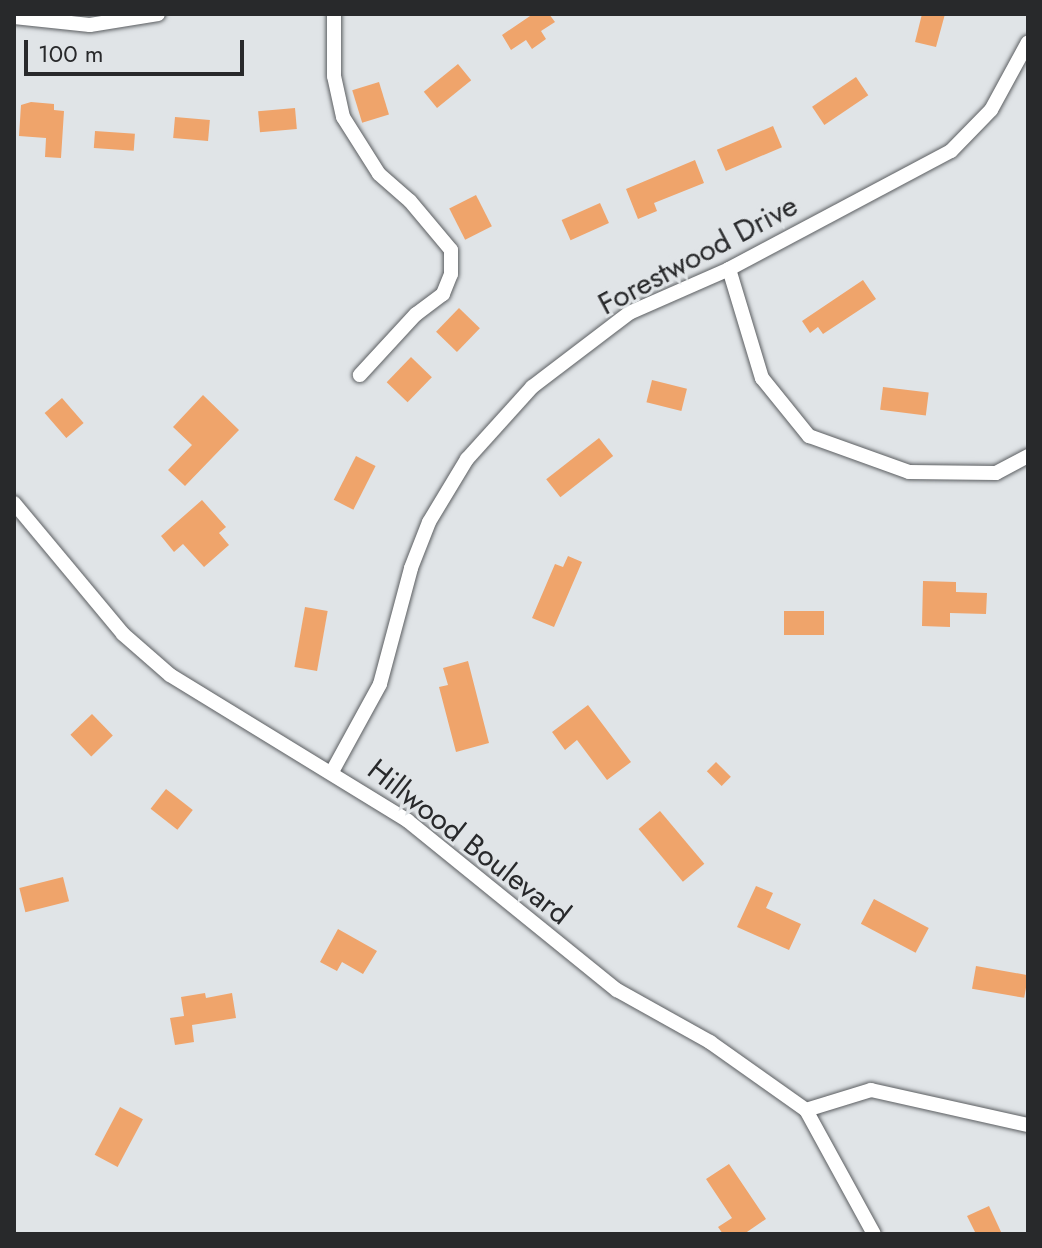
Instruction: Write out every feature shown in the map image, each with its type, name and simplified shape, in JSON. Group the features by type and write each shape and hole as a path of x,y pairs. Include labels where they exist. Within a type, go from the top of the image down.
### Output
{"street":[{"path":"14,17 90,25 158,14"},
{"path":"334,14 334,76 343,117 379,174 410,201 451,250 443,294 416,314 360,375"},
{"name":"Forestwood Drive","path":"333,770 380,684 411,568 429,522 467,459 532,387 629,313 729,269 951,151 991,110 1028,42"},
{"path":"729,269 762,378 809,436 909,472 996,473 1028,456"},
{"name":"Hillwood Boulevard","path":"14,503 123,634 170,675 236,719 333,770 462,861 617,990 710,1042 806,1110 874,1234"},
{"path":"806,1110 871,1090 1028,1125"}],"building":[{"path":"533,14 549,14 555,22 541,31 546,39 532,49 526,40 511,50 502,35"},
{"path":"922,14 945,14 936,47 915,42"},
{"path":"458,64 471,80 437,108 424,92"},
{"path":"856,77 868,95 824,125 812,107"},
{"path":"379,82 389,115 362,123 352,90"},
{"path":"31,102 54,104 54,110 64,111 61,158 45,157 46,138 19,136 21,105"},
{"path":"295,108 297,129 260,132 258,111"},
{"path":"175,117 210,120 208,141 173,138"},
{"path":"773,126 782,147 726,171 717,150"},
{"path":"95,131 135,134 134,151 94,148"},
{"path":"695,160 704,183 654,203 657,211 638,219 626,189"},
{"path":"476,195 492,226 465,240 449,209"},
{"path":"600,203 609,223 571,240 562,220"},
{"path":"863,280 876,299 823,334 818,327 810,333 802,321"},
{"path":"459,308 480,328 457,352 436,332"},
{"path":"411,357 432,377 408,402 387,382"},
{"path":"652,380 687,389 681,411 646,402"},
{"path":"883,387 929,393 926,415 880,410"},
{"path":"203,395 239,430 185,486 168,470 192,445 173,427"},
{"path":"62,398 84,423 66,438 45,413"},
{"path":"599,438 613,456 560,497 546,479"},
{"path":"356,456 376,466 353,510 334,500"},
{"path":"202,500 226,527 219,533 229,545 204,567 183,544 174,552 161,536"},
{"path":"568,556 582,562 554,627 532,618 555,564 563,567"},
{"path":"923,581 956,582 956,592 987,593 986,614 950,613 950,627 922,626"},
{"path":"305,607 328,611 317,671 294,667"},
{"path":"784,611 824,611 824,635 784,635"},
{"path":"468,661 489,743 456,752 439,687 448,685 443,668"},
{"path":"588,705 631,762 607,780 577,740 565,750 552,732"},
{"path":"92,714 113,736 91,756 70,735"},
{"path":"716,762 731,777 722,786 707,771"},
{"path":"166,789 193,810 177,830 151,809"},
{"path":"660,811 704,864 683,882 639,829"},
{"path":"63,877 69,901 25,912 19,888"},
{"path":"756,886 773,893 766,908 801,924 789,950 737,927"},
{"path":"874,899 929,928 916,953 861,924"},
{"path":"338,929 377,951 363,974 342,962 337,971 320,962"},
{"path":"976,966 1028,975 1024,998 972,989"},
{"path":"205,993 206,998 232,993 236,1018 192,1025 194,1042 175,1045 170,1018 184,1016 181,997"},
{"path":"120,1107 143,1119 118,1167 95,1155"},
{"path":"729,1164 766,1219 744,1234 723,1234 718,1227 732,1218 706,1179"},
{"path":"989,1206 1002,1234 976,1234 967,1216"}]}
